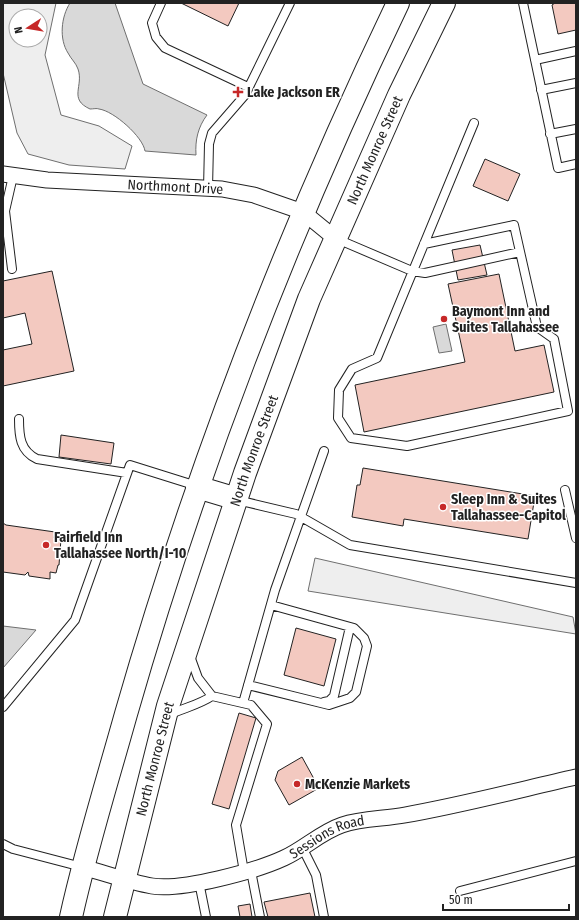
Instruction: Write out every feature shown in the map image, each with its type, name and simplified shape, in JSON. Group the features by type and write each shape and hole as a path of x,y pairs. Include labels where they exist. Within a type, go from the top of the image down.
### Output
{"highway":[{"path":"71,917 82,868 152,625 197,487 303,212 398,3"},
{"name":"North Monroe Street","path":"115,917 166,716 237,499 309,299 399,95 444,3"},
{"path":"197,487 237,499"}],"street":[{"name":"Northmont Drive","path":"8,175 47,180 208,189 254,195 303,212 336,239"},
{"name":"Sessions Road","path":"82,868 152,886 170,887 199,882 247,871 285,858 332,829 352,822 405,815 576,777"}],"lane":[{"path":"161,3 152,23 156,37 165,48 248,87"},
{"path":"208,189 209,144 212,133 244,95 290,3"},
{"path":"523,3 558,168 576,164"},
{"path":"535,60 576,51"},
{"path":"541,90 576,83"},
{"path":"424,244 514,225 537,327 554,340 568,411 407,446 351,438 338,418 339,390 352,369 377,358 412,271 474,123"},
{"path":"550,134 576,128"},
{"path":"8,175 6,211 12,269"},
{"path":"336,239 412,271 425,273 520,252"},
{"path":"19,419 19,436 24,449 30,456 37,459 127,473"},
{"path":"243,704 270,605 324,451"},
{"path":"3,707 75,620 130,465 197,487"},
{"path":"565,490 576,538"},
{"path":"237,499 301,517 350,545 576,583"},
{"path":"248,685 329,705 339,703 350,698 356,692 367,646 359,631 350,627 270,605"},
{"path":"319,703 329,701 334,696 350,627"},
{"path":"187,650 198,678 212,696 251,705 267,724 236,825 260,917"},
{"path":"166,716 186,706 202,703 212,696"},
{"path":"3,844 13,849 82,868"},
{"path":"302,847 316,875 324,917"},
{"path":"460,891 576,861"},
{"path":"199,882 206,917"}],"shaded area":[{"path":"3,3 56,3 48,41 48,8 8,8 8,48 46,48 45,55 61,115 99,126 132,146 125,169 69,165 28,154 17,133 3,73"},
{"path":"70,3 115,3 143,84 207,115 201,124 198,134 196,155 145,151 143,145 134,132 120,119 105,111 90,109 83,105 78,96 78,69 65,47 62,35 63,21"},
{"path":"446,324 452,351 439,353 433,327"},
{"path":"315,558 573,617 576,634 308,591"},
{"path":"3,626 36,630 3,668"}],"building":[{"path":"181,3 239,3 228,26"},
{"path":"555,3 576,3 576,30 558,34 552,5"},
{"path":"485,159 520,174 508,201 473,186"},
{"path":"480,245 487,275 458,280 452,250"},
{"path":"52,271 74,371 3,386 3,350 32,344 25,313 3,318 3,281"},
{"path":"499,274 515,351 544,345 554,392 364,432 355,385 465,362 448,284"},
{"path":"61,435 114,443 111,464 59,457"},
{"name":"Sleep Inn & Suites Tallahassee-Capitol","path":"363,468 535,496 528,539 404,519 403,526 352,517 357,485 360,485"},
{"path":"3,523 6,525 55,532 54,538 61,539 59,565 56,573 50,572 50,579 29,576 28,572 25,575 3,572"},
{"path":"296,628 336,639 324,686 284,675"},
{"path":"239,713 256,718 229,809 212,804"},
{"name":"McKenzie Markets","path":"302,757 319,788 289,805 275,780 278,771"},
{"path":"310,893 315,917 268,917 264,902"},
{"path":"250,904 252,917 240,917 238,906"}],"place":[{"name":"Lake Jackson ER","path":"238,92"},
{"name":"Baymont Inn and Suites Tallahassee","path":"444,319"},
{"name":"Sleep Inn & Suites Tallahassee-Capitol","path":"443,507"},
{"name":"Fairfield Inn Tallahassee North/I-10","path":"46,545"},
{"name":"McKenzie Markets","path":"297,784"}]}
